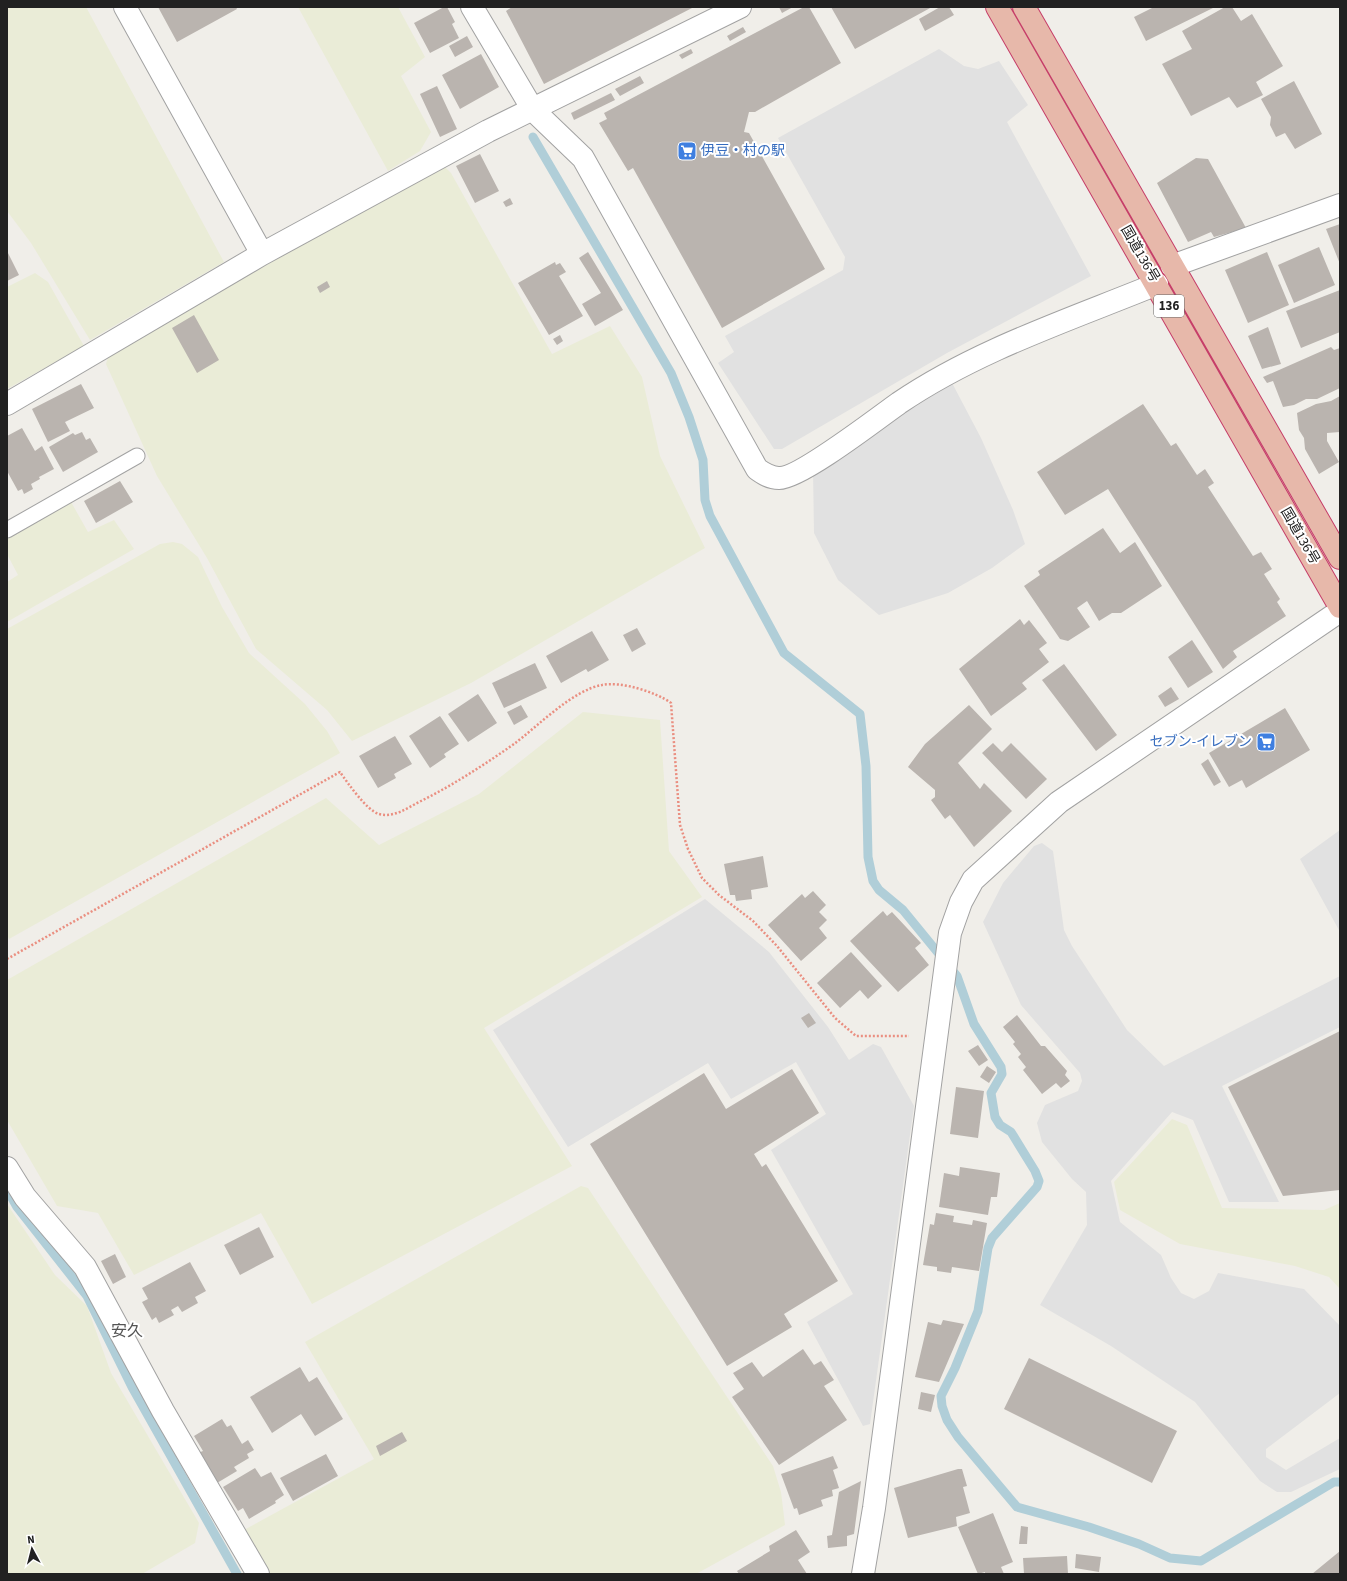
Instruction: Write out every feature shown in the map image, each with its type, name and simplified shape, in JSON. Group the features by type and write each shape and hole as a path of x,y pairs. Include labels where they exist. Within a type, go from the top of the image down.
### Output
{"highway":[{"name":"国道136号","path":"997,7 1340,607"},
{"name":"国道136号","path":"1024,7 1340,558"}],"street":[{"path":"125,7 262,254"},
{"path":"472,7 532,110 583,158 757,469 766,476 780,478 794,473 848,440 899,403 945,375 984,355 1156,284"},
{"path":"7,404 262,254 488,131 740,7"},
{"path":"1172,266 1340,205"},
{"path":"863,1574 874,1508 950,933 961,902 973,880 1059,802 1340,611"},
{"path":"7,1168 25,1197 85,1266 163,1411 258,1574"}],"lane":[{"path":"7,530 137,456"}],"path":[{"path":"7,958 340,772 360,799 377,814 391,816 452,785 514,744 580,693 602,684 628,686 661,696 671,703 680,825 688,849 702,878 719,896 753,921 835,1018 856,1036 886,1035 937,1037"}],"green space":[{"path":"7,7 86,7 224,262 90,340 31,243 7,211"},
{"path":"298,7 398,7 425,57 401,76 431,132 420,151 388,171"},
{"path":"443,165 451,173 552,354 610,326 642,377 660,456 705,548 471,683 352,741 327,710 256,649 207,558 157,476 106,364 109,354"},
{"path":"35,273 48,282 84,346 7,389 7,287"},
{"path":"71,502 88,532 114,520 134,549 7,622 7,582 18,575 7,554 7,539"},
{"path":"173,542 182,544 198,557 222,607 249,653 305,704 327,731 340,753 9,939 7,935 7,629 160,544"},
{"path":"583,712 660,720 669,851 702,897 484,1028 572,1166 312,1304 261,1213 134,1275 98,1213 57,1206 7,1120 7,980 326,798 379,845 479,794"},
{"path":"1172,1119 1187,1125 1222,1208 1324,1210 1340,1203 1340,1289 1329,1277 1295,1266 1180,1244 1120,1210 1114,1182"},
{"path":"581,1186 588,1188 773,1466 781,1492 785,1525 696,1574 269,1574 244,1530 374,1459 305,1342"},
{"path":"7,1204 55,1275 87,1306 111,1373 199,1523 195,1543 142,1574 7,1574"}],"shaded area":[{"path":"939,49 964,66 978,69 999,61 1028,105 1007,122 1091,276 947,353 782,449 774,449 718,363 734,352 725,336 843,270 845,257 778,138"},
{"path":"951,381 981,438 1013,510 1025,544 992,568 948,593 879,615 838,580 814,533 813,469"},
{"path":"1340,830 1340,932 1300,859"},
{"path":"1042,843 1053,851 1064,930 1072,946 1127,1030 1164,1066 1340,976 1340,1027 1222,1086 1279,1202 1229,1202 1193,1120 1172,1112 1111,1181 1120,1222 1161,1255 1171,1278 1181,1293 1194,1299 1209,1291 1218,1273 1304,1289 1340,1326 1340,1393 1266,1449 1266,1457 1286,1470 1340,1438 1340,1469 1291,1492 1277,1492 1260,1481 1195,1402 1111,1346 1040,1305 1087,1225 1086,1192 1072,1179 1042,1142 1037,1123 1045,1105 1078,1091 1082,1081 1080,1073 1021,1005 983,922 1003,883 1034,846"},
{"path":"705,899 769,952 828,1027 849,1060 873,1044 881,1047 914,1106 870,1424 863,1426 807,1322 853,1294 771,1150 826,1114 796,1062 731,1099 708,1063 568,1147 493,1030"}],"building":[{"path":"158,7 236,7 237,9 177,42"},
{"path":"444,7 447,7 455,22 452,24 459,38 430,53 414,23"},
{"path":"512,7 694,7 544,84 506,11"},
{"path":"779,7 793,7 782,13"},
{"name":"伊豆・村の駅","path":"804,7 809,7 841,63 755,112 749,112 744,132 749,133 825,269 722,328 633,168 628,171 599,123 607,119 604,113"},
{"path":"831,7 932,7 855,49"},
{"path":"940,7 949,7 954,15 925,31 919,19"},
{"path":"1154,7 1215,7 1146,41 1134,17"},
{"path":"1225,7 1232,7 1241,21 1252,14 1283,66 1256,82 1263,95 1237,108 1229,97 1191,116 1162,64 1192,49 1182,31"},
{"path":"743,27 746,32 730,41 727,36"},
{"path":"467,36 473,47 455,57 449,46"},
{"path":"691,49 693,53 682,59 679,55"},
{"path":"481,54 499,87 460,109 442,75"},
{"path":"640,76 644,83 620,96 615,89"},
{"path":"1294,81 1322,134 1295,149 1285,133 1276,137 1270,125 1271,117 1261,99"},
{"path":"437,86 457,129 440,137 420,94"},
{"path":"611,93 615,100 574,120 571,113"},
{"path":"480,154 499,191 475,203 456,166"},
{"path":"1196,158 1208,159 1246,228 1214,237 1211,232 1188,242 1157,183"},
{"path":"510,198 513,204 506,207 503,202"},
{"path":"1340,224 1340,264 1326,229"},
{"path":"1319,247 1335,285 1294,303 1278,265"},
{"path":"7,251 19,275 7,281"},
{"path":"588,252 623,310 595,326 582,304 601,293 579,258"},
{"path":"1267,252 1289,305 1248,323 1225,270"},
{"path":"555,262 556,265 560,263 566,272 559,276 583,316 549,335 518,283"},
{"path":"327,281 330,287 320,293 317,287"},
{"path":"1340,290 1340,332 1301,348 1286,311"},
{"path":"194,315 219,360 197,373 172,328"},
{"path":"1268,327 1281,364 1262,369 1248,336"},
{"path":"560,335 563,341 557,345 553,339"},
{"path":"1331,347 1334,350 1340,348 1340,388 1317,399 1306,399 1294,405 1283,407 1273,381 1267,383 1263,377"},
{"path":"81,384 94,408 65,422 70,431 48,442 32,409"},
{"path":"1340,396 1340,432 1327,433 1327,441 1339,462 1319,474 1305,449 1304,438 1299,430 1297,413 1316,404 1331,401"},
{"path":"1143,404 1171,446 1176,443 1197,475 1205,469 1214,483 1208,487 1253,556 1261,552 1272,569 1264,574 1280,599 1277,602 1286,616 1233,651 1237,657 1223,669 1108,489 1065,515 1037,472"},
{"path":"22,428 35,451 42,446 54,469 39,477 40,479 31,484 33,489 24,494 22,489 18,491 7,471 7,436"},
{"path":"82,432 86,440 90,438 98,452 63,472 49,447 73,433 75,435"},
{"path":"120,481 133,502 96,523 84,501"},
{"path":"1103,528 1120,553 1135,542 1162,586 1121,613 1112,613 1099,621 1087,601 1077,608 1090,627 1068,641 1060,639 1024,586 1040,575 1038,571"},
{"path":"1020,619 1024,625 1029,620 1047,643 1039,649 1049,662 1022,683 1027,689 991,716 959,669"},
{"path":"637,628 646,644 632,652 623,635"},
{"path":"592,631 609,660 588,672 586,669 561,683 546,656"},
{"path":"1192,640 1213,672 1188,688 1168,657"},
{"path":"535,663 547,688 504,708 492,683"},
{"path":"1064,664 1117,735 1096,751 1042,680"},
{"path":"1171,687 1179,699 1165,707 1158,696"},
{"path":"478,694 497,723 468,742 448,714"},
{"path":"521,705 528,717 514,725 507,712"},
{"path":"969,705 992,729 958,763 980,789 984,783 1012,811 974,847 950,815 945,819 931,800 935,797 935,790 908,767 925,744"},
{"path":"1285,708 1310,750 1246,788 1242,780 1229,787 1209,753"},
{"path":"440,716 459,744 444,754 446,757 430,768 409,736"},
{"path":"395,736 412,764 394,774 396,778 378,788 359,756"},
{"path":"993,743 1002,752 1011,743 1047,779 1026,799 982,753"},
{"path":"1208,759 1221,782 1214,786 1201,764"},
{"path":"763,856 768,887 751,890 752,899 736,901 735,895 730,895 724,864"},
{"path":"813,891 826,905 819,912 827,920 819,928 827,938 801,961 768,925 802,894 805,898"},
{"path":"883,911 887,916 892,912 921,943 915,948 929,965 898,992 850,941"},
{"path":"851,952 882,986 868,999 860,990 840,1008 817,983"},
{"path":"809,1013 816,1023 808,1028 801,1018"},
{"path":"1017,1015 1041,1046 1045,1046 1067,1071 1065,1075 1070,1081 1061,1088 1056,1083 1042,1094 1023,1070 1026,1067 1018,1057 1021,1054 1013,1044 1015,1042 1003,1027"},
{"path":"1340,1031 1340,1190 1283,1196 1228,1087"},
{"path":"978,1045 988,1060 979,1066 968,1051"},
{"path":"987,1066 996,1072 989,1083 980,1077"},
{"path":"792,1069 819,1113 754,1154 762,1167 766,1164 838,1281 784,1314 792,1327 727,1366 590,1144 704,1073 726,1109"},
{"path":"956,1087 984,1091 978,1138 950,1134"},
{"path":"960,1167 1000,1173 997,1197 991,1197 988,1215 939,1207 944,1173 959,1176"},
{"path":"936,1213 954,1216 953,1222 972,1225 973,1220 987,1223 979,1271 952,1267 951,1273 937,1271 937,1267 923,1265 930,1224 934,1225"},
{"path":"259,1227 274,1257 240,1275 224,1245"},
{"path":"115,1254 126,1277 113,1284 101,1261"},
{"path":"190,1262 206,1291 195,1297 198,1303 182,1312 178,1306 171,1310 174,1315 159,1323 156,1317 152,1320 142,1302 148,1299 142,1288"},
{"path":"943,1320 964,1324 939,1382 915,1377 928,1322 941,1325"},
{"path":"803,1349 814,1365 821,1361 834,1380 824,1386 847,1420 779,1465 732,1397 744,1389 733,1373 752,1362 763,1377"},
{"path":"1029,1358 1177,1431 1152,1483 1004,1409"},
{"path":"300,1367 309,1382 317,1377 343,1419 315,1436 301,1414 272,1433 250,1397"},
{"path":"921,1392 935,1395 931,1412 918,1409"},
{"path":"222,1419 227,1427 231,1425 242,1444 248,1440 254,1450 247,1454 249,1458 234,1467 237,1471 217,1483 198,1453 203,1451 194,1436"},
{"path":"402,1432 407,1441 380,1456 376,1446"},
{"path":"326,1454 338,1476 293,1501 280,1478"},
{"path":"833,1456 838,1468 833,1470 839,1488 832,1490 833,1496 821,1500 823,1506 799,1515 797,1508 794,1509 781,1474"},
{"path":"255,1468 261,1477 271,1472 284,1495 275,1501 276,1503 249,1519 243,1508 238,1511 223,1487"},
{"path":"962,1469 967,1486 963,1487 970,1513 956,1517 957,1526 908,1538 894,1488"},
{"path":"861,1481 854,1534 847,1536 847,1546 828,1548 827,1536 832,1535 839,1492"},
{"path":"993,1513 1013,1562 1001,1567 1004,1574 985,1574 985,1572 978,1574 958,1527"},
{"path":"1021,1526 1028,1527 1027,1544 1019,1544"},
{"path":"796,1530 810,1552 798,1560 807,1574 739,1574 737,1571 770,1551 769,1546"},
{"path":"1340,1551 1340,1574 1312,1574"},
{"path":"1076,1554 1101,1557 1099,1572 1075,1568"},
{"path":"1067,1556 1068,1574 1024,1574 1023,1558"}],"waterway":[{"path":"533,137 671,373 689,417 703,460 705,500 710,516 784,653 860,714 866,766 868,857 873,881 879,890 903,910 957,976 974,1024 1001,1067 1002,1074 991,1093 995,1117 1000,1125 1011,1132 1035,1171 1039,1181 1037,1187 992,1238 988,1248 978,1311 955,1368 941,1396 942,1406 947,1420 958,1437 1017,1507 1089,1527 1139,1544 1170,1558 1201,1561 1334,1482 1340,1482"},
{"path":"7,1189 17,1207 87,1296 132,1387 237,1574"}],"place":[{"name":"伊豆・村の駅","path":"687,151"},
{"name":"セブン-イレブン","path":"1266,742"}],"district":[{"name":"安久","path":"127,1331"}]}
